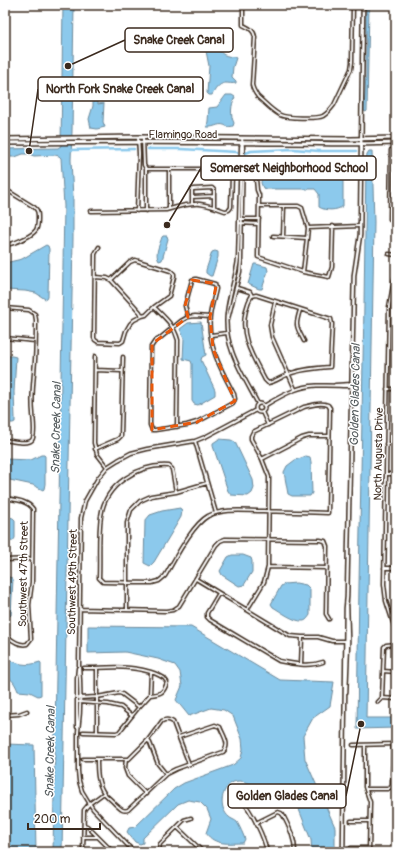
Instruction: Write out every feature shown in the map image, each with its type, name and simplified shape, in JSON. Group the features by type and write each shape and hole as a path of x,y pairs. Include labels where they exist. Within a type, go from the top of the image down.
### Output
{"main road":[{"name":"Flamingo Road","path":"5,139 59,137 396,138"},
{"name":"Flamingo Road","path":"5,144 396,143"}],"street":[{"path":"243,5 243,25 250,29 255,35 252,85 258,98 280,115 310,118 323,116 330,110 334,105 351,69 353,5"},
{"path":"343,852 354,275 360,235 363,5"},
{"path":"137,211 138,137"},
{"path":"143,137 144,166 146,170 146,211"},
{"path":"226,327 240,272 241,261 242,138"},
{"path":"242,143 238,219 238,264 236,277 229,299 226,327 230,348 258,404 256,406 256,410 262,412 268,425"},
{"path":"396,150 391,150 390,218 392,221 396,222"},
{"path":"91,212 166,210 192,204 214,207 224,211 230,210 232,171 230,169 146,170"},
{"path":"169,170 169,209"},
{"path":"248,177 254,177 256,179 259,195 258,257 303,272 329,277 332,267 333,226"},
{"path":"5,188 37,209 38,219 37,229 35,231 24,238 5,246"},
{"path":"192,204 192,189 212,188 214,190 214,207"},
{"path":"192,196 214,196"},
{"path":"259,206 302,208 308,228 303,272"},
{"path":"283,236 284,206"},
{"path":"238,219 258,219"},
{"path":"239,224 258,224"},
{"path":"308,228 360,226"},
{"path":"273,236 307,238"},
{"path":"99,247 95,254 94,338 98,342 120,343 123,341 126,331 134,320 146,315 169,296 174,274 132,260 111,280"},
{"path":"389,254 396,255"},
{"name":"North Augusta Drive","path":"396,275 389,307 386,389 387,420 384,568 385,594 396,632"},
{"path":"95,277 107,278 111,280 142,316"},
{"path":"188,317 185,306 192,280 196,279 212,283 216,286 210,317 210,335 219,365 234,394 235,399 233,403 197,422 177,427 152,430 150,425 152,344 154,341 164,336 173,327 188,317 210,317"},
{"path":"237,288 250,292 252,296"},
{"path":"256,295 331,319 330,367 309,369 289,374 268,383 265,380 249,348 245,335 244,318 249,299 252,296 256,295"},
{"path":"275,302 270,325 272,337 295,390"},
{"path":"5,308 29,310 35,314 36,320 32,409 34,432 33,438 27,443 5,440"},
{"path":"154,308 170,322 178,340 177,427"},
{"path":"300,310 296,321 296,327 304,341"},
{"path":"210,335 227,333"},
{"path":"5,338 35,341"},
{"path":"95,356 94,443 97,454 108,467"},
{"path":"95,449 118,439 121,436 123,357"},
{"path":"95,370 122,371"},
{"path":"264,406 295,390 307,386 337,384 352,385"},
{"path":"386,389 396,389"},
{"path":"258,404 261,403 264,406"},
{"path":"176,492 172,469 169,466 164,465 145,468 125,478 117,484 104,504 101,515 99,578 103,582 159,581 165,576 196,526 207,516 216,513 227,511 269,511 328,512 330,408 324,403 304,407 253,432 251,436 251,439 262,459 269,477 269,511 268,566 264,582 247,610"},
{"path":"262,412 265,409 264,406"},
{"name":"Southwest 49th Street","path":"78,732 80,717 79,665 81,518 85,501 98,478 108,467 131,453 195,441 256,410"},
{"path":"262,459 302,438 309,436 329,436"},
{"path":"195,441 216,513"},
{"path":"386,444 396,444"},
{"path":"386,474 396,474"},
{"path":"126,610 128,523 131,510 140,501 151,496 176,492 208,483"},
{"name":"Southwest 47th Street","path":"5,498 26,502 33,508 32,582 29,605 31,640 27,644 23,645 5,635"},
{"path":"80,609 173,610 179,606 216,545 222,540 231,538 320,540 325,541 327,546 326,614 329,619"},
{"path":"5,560 32,559"},
{"path":"268,566 327,568"},
{"path":"384,568 396,568"},
{"path":"196,579 290,636 318,637 329,641 347,641"},
{"path":"219,593 207,613 207,617 210,620 279,661 289,664 316,664 323,662"},
{"path":"301,664 302,637"},
{"path":"378,702 382,698 383,650 386,645 396,644"},
{"path":"83,732 119,732 150,695 163,692 167,682 164,678 151,672 137,669 84,668"},
{"path":"97,668 97,732"},
{"path":"383,671 396,672"},
{"path":"150,695 151,672"},
{"path":"79,698 97,697 119,693 139,707"},
{"name":"Southwest 49th Street","path":"79,698 77,702 78,771 82,791 89,804 134,852"},
{"path":"382,698 396,699"},
{"path":"77,702 97,702 121,707 132,716"},
{"path":"5,715 19,714 27,711"},
{"path":"83,759 129,759 148,740 162,722 165,719 168,719 173,722 189,764"},
{"path":"97,759 97,773 104,793 122,810 126,811 166,774 223,752 227,747 220,727 218,726 212,725 179,737"},
{"path":"148,740 158,764 166,774"},
{"path":"353,744 395,744 391,787 388,789 366,789"},
{"path":"366,745 365,786 370,802 369,852"},
{"path":"126,759 125,768 128,776 146,794"},
{"path":"83,852 84,810 89,804 104,793"},
{"path":"241,800 256,823 267,852"},
{"path":"256,823 278,812 281,813 292,834 295,852"},
{"path":"162,852 159,847 160,844 184,820 190,818"},
{"path":"351,821 369,821"},
{"path":"84,825 87,826 112,852"},
{"path":"177,827 203,852"},
{"path":"84,837 98,837"},
{"path":"351,848 369,848"}],"highlighted area":[{"path":"192,280 212,283 216,286 210,317 213,349 235,401 197,422 152,430 152,344 188,317 185,306"}],"water":[{"path":"63,5 74,5 71,160 73,238 62,852 53,852 64,206 61,158 55,155 34,156 29,154 23,154 15,157 5,157 5,149 58,148 61,146"},
{"path":"366,5 369,5 366,112 364,111 366,75"},
{"path":"206,42 214,44 224,55 236,58 232,77 236,83 225,83 220,85 212,95 207,93 209,66 204,44"},
{"path":"226,95 232,95 235,97 232,110 233,126 228,127 225,125 220,125 207,127 209,108 217,107"},
{"path":"93,101 98,102 98,104 104,103 103,122 105,127 97,129 91,128 89,119"},
{"path":"369,151 372,151 374,222 366,718 396,718 396,728 357,729 366,161"},
{"path":"267,165 341,166 343,168 343,206 338,209 331,210 319,207 319,194 315,189 263,188 261,183 262,168"},
{"path":"163,236 167,236 168,239 162,260 159,261 157,252"},
{"path":"46,245 49,249 47,298 45,299 36,293 5,290 5,263 22,259"},
{"path":"212,252 218,252 218,257 212,276 210,276 206,273 206,270"},
{"path":"254,264 267,267 268,271 262,289 248,284"},
{"path":"201,322 206,355 202,357 201,360 215,390 215,395 198,405 194,404 192,401 192,364 191,361 183,359 184,338 180,329 188,323"},
{"path":"5,356 16,357 14,392 15,422 13,423 5,423"},
{"path":"219,439 231,440 235,442 253,480 254,488 252,493 248,496 231,495 228,491 213,446 213,443"},
{"path":"41,455 45,456 45,484 43,490 33,485 5,479 5,459 31,460"},
{"path":"306,456 310,457 311,462 312,493 310,496 292,496 288,494 284,472 287,466 295,460"},
{"path":"180,508 182,511 181,517 154,562 150,566 144,563 145,521 150,515"},
{"path":"5,516 15,520 15,538 13,541 5,542"},
{"path":"232,555 243,555 251,558 252,572 244,585 239,586 222,575 220,571 228,557"},
{"path":"9,577 13,579 10,616 5,611 5,578"},
{"path":"296,583 306,585 310,589 310,615 304,621 291,618 273,607 271,604 281,586 284,584"},
{"path":"88,626 191,627 280,680 334,682 330,706 313,718 303,736 305,759 335,827 335,852 312,852 311,840 298,807 288,797 279,796 266,799 260,795 252,785 240,781 236,781 228,786 222,798 222,802 226,814 237,822 245,839 243,843 223,843 210,837 206,833 211,819 207,809 200,802 188,800 178,804 143,838 143,843 140,844 135,842 127,832 129,828 135,827 174,789 184,783 233,765 241,758 243,749 242,739 233,716 224,710 211,708 189,716 176,700 182,686 180,672 175,665 158,659 125,652 88,653"},
{"path":"5,657 22,664 41,663 41,695 38,696 30,692 18,691 12,680 5,676"},
{"path":"5,744 34,745 36,852 15,852 5,841"}],"waterway":[{"path":"69,150 134,149"},
{"path":"148,149 237,152"},
{"path":"246,153 251,151 293,149 356,151"}],"place":[{"name":"Snake Creek Canal","path":"68,66"},
{"name":"North Fork Snake Creek Canal","path":"29,151"},
{"name":"Somerset Neighborhood School","path":"167,225"},
{"name":"Golden Glades Canal","path":"361,724"}]}
